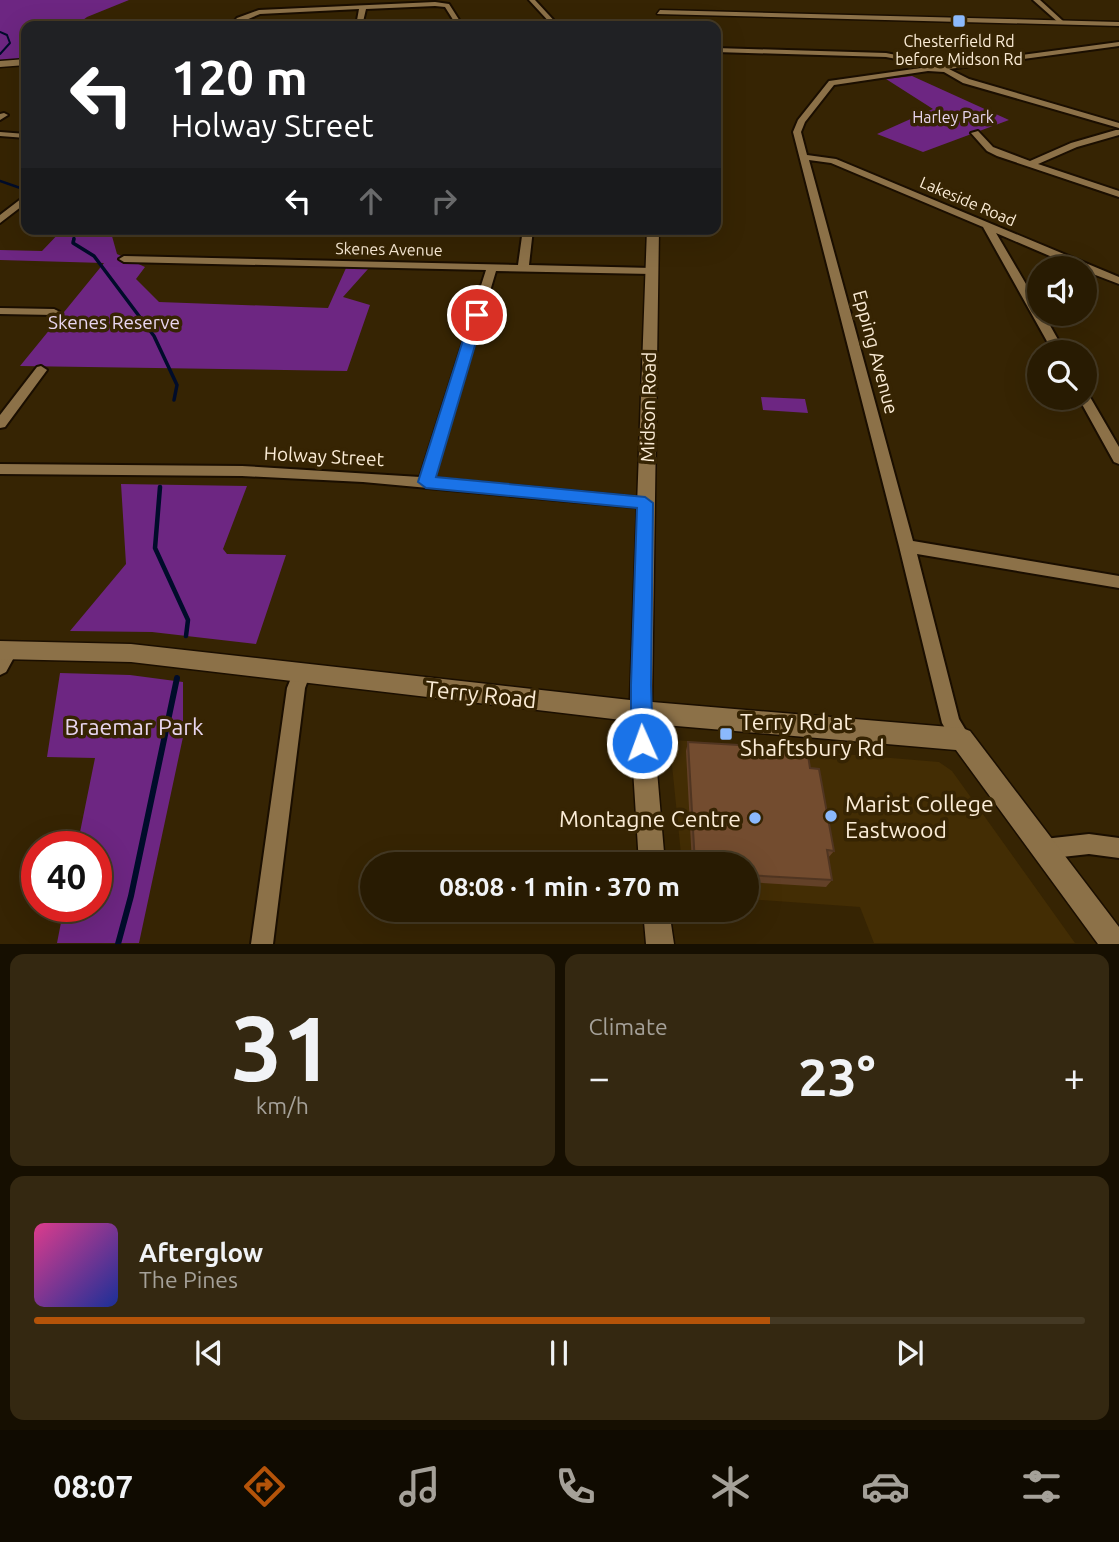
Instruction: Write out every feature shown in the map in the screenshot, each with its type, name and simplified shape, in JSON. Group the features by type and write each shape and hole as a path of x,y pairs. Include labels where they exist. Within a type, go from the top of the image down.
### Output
{"street":[{"path":"532,0 551,21"},
{"path":"660,0 660,15 1119,24"},
{"path":"1036,0 1061,22"},
{"path":"237,21 259,12 441,4 447,5 457,21"},
{"path":"360,21 363,7"},
{"path":"721,50 886,55 946,69 1119,44"},
{"path":"0,64 21,62"},
{"name":"Epping Avenue","path":"934,67 832,83 798,127 951,723 962,738"},
{"path":"946,69 966,81 1119,126"},
{"path":"1030,164 1074,145 1119,132"},
{"path":"975,133 990,149 1119,194"},
{"path":"0,134 21,136"},
{"name":"Lakeside Road","path":"804,157 833,161 1119,281"},
{"path":"0,220 6,210"},
{"path":"987,226 1052,340"},
{"path":"523,268 527,235"},
{"name":"Midson Road","path":"651,852 641,712 653,235"},
{"path":"1001,248 1015,238"},
{"name":"Skenes Avenue","path":"124,259 652,271"},
{"path":"426,482 492,267"},
{"path":"0,311 54,312"},
{"path":"0,424 41,370"},
{"path":"1091,410 1119,459"},
{"name":"Holway Street","path":"0,469 242,471 426,482 645,503"},
{"path":"907,546 1119,582"},
{"name":"Terry Road","path":"3,656 131,653 641,712 962,738"},
{"path":"262,943 296,688 302,672"},
{"path":"962,738 1115,943"},
{"path":"1044,849 1089,844 1119,848"},
{"path":"657,922 660,943"}],"shaded area":[{"name":"Marist College Eastwood","path":"675,740 939,762 952,771 1075,943 874,943 860,907 759,900 759,852 681,852 670,745"}],"green space":[{"path":"0,0 129,0 83,21 21,21 21,59 0,61"},
{"name":"Harley Park","path":"912,76 1009,120 923,152 877,134 933,109 886,79"},
{"name":"Skenes Reserve","path":"57,235 112,235 117,254 145,267 136,279 159,302 328,308 346,268 368,269 343,297 370,305 347,371 20,366 104,263 0,260 0,250 42,251"},
{"path":"761,397 805,399 808,413 763,410"},
{"path":"121,484 247,486 223,549 227,554 286,555 256,644 152,632 70,631 126,564"},
{"name":"Braemar Park","path":"60,673 130,675 183,682 183,737 139,943 57,943 61,922 112,922 112,831 80,831 95,758 47,757"}],"building":[{"name":"Montagne Centre","path":"688,742 807,749 810,768 819,769 834,851 827,850 832,880 759,876 759,852 694,852"}],"waterway":[{"path":"0,32 7,35 10,43 0,54"},
{"path":"0,181 21,188"},
{"path":"73,241 74,235"},
{"path":"74,239 73,243 94,256 154,336 177,385 174,400"},
{"path":"160,487 155,548 188,620 186,636"},
{"path":"118,944 131,896 177,678"}],"place":[{"name":"Chesterfield Rd before Midson Rd","path":"959,21"},
{"name":"Terry Rd at Shaftsbury Rd","path":"726,734"},
{"name":"Marist College Eastwood","path":"831,816"},
{"name":"Montagne Centre","path":"755,818"}],"route":[{"path":"477,315 426,482 645,503 642,743"}]}
